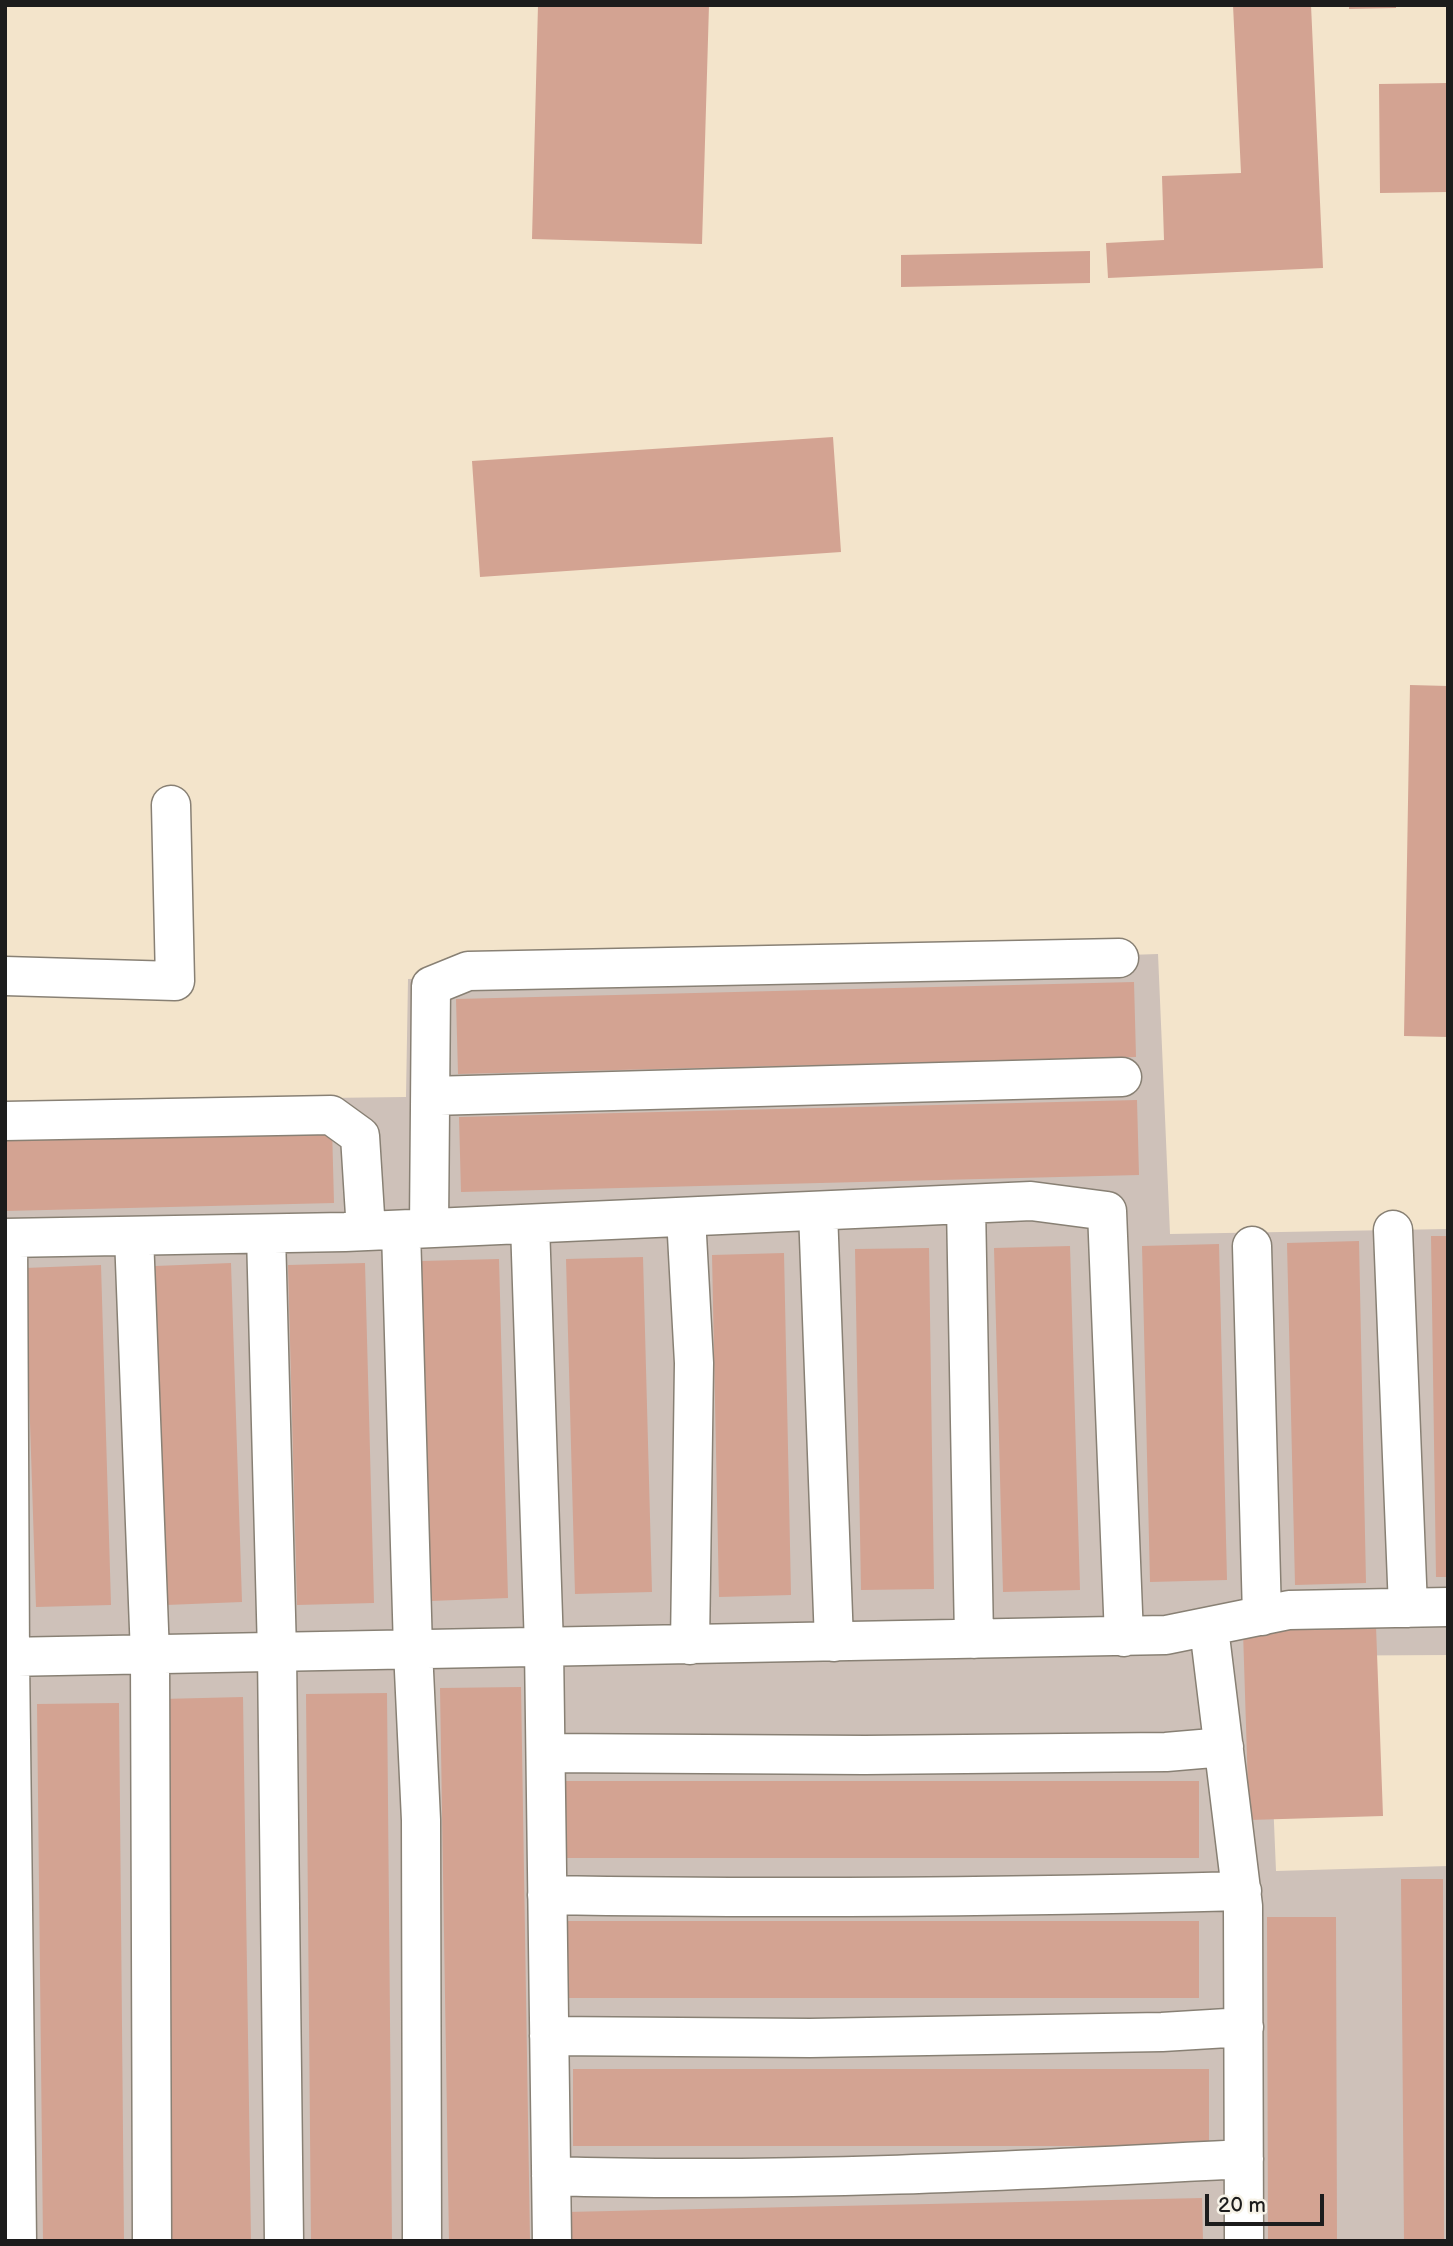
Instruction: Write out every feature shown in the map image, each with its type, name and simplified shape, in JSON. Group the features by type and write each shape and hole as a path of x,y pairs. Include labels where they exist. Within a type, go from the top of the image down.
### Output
{"lane":[{"path":"5,976 175,981 171,805"},
{"path":"422,2241 421,1820 412,1650 399,1230 431,1096 431,986 468,971 1119,957"},
{"path":"431,1096 1122,1077"},
{"path":"5,1121 331,1115 360,1136 399,1230"},
{"path":"17,2241 7,1657 6,1238 399,1230 1031,1202 1107,1211 1124,1637"},
{"path":"966,1205 974,1639"},
{"path":"818,1211 834,1642"},
{"path":"686,1217 694,1363 690,1645"},
{"path":"530,1224 544,1647 552,2241"},
{"path":"1393,1230 1408,1608"},
{"path":"266,1234 277,1653 284,2241"},
{"path":"134,1236 150,1655 152,2241"},
{"path":"1252,1245 1262,1616"},
{"path":"7,1657 1166,1636 1289,1611 1448,1607"},
{"path":"1209,1628 1242,1891 1244,2241"},
{"path":"546,1752 865,1755 1166,1752 1224,1747"},
{"path":"547,1895 714,1898 1242,1891"},
{"path":"549,2036 823,2038 1149,2032 1244,2027"},
{"path":"551,2176 705,2178 1244,2159"}],"shaded area":[{"path":"1158,954 1170,1234 1448,1229 1448,1655 1267,1656 1276,1871 1448,1866 1448,2241 5,2241 5,1102 406,1097 408,979"}],"building":[{"path":"538,5 709,5 702,244 532,239"},
{"path":"1233,5 1311,5 1323,268 1108,278 1106,243 1164,240 1162,176 1241,173"},
{"path":"1349,5 1396,5 1396,8 1349,9"},
{"path":"1448,83 1448,192 1380,193 1379,84"},
{"path":"1090,251 1090,283 901,287 901,255"},
{"path":"833,437 841,552 480,577 472,461"},
{"path":"1410,685 1448,686 1448,1037 1404,1036"},
{"path":"1134,982 1136,1057 458,1074 456,999"},
{"path":"1137,1100 1139,1175 461,1192 459,1117"},
{"path":"332,1127 334,1203 5,1211 5,1134"},
{"path":"1431,1236 1448,1236 1448,1577 1436,1577"},
{"path":"1359,1241 1366,1583 1295,1585 1287,1243"},
{"path":"1219,1244 1227,1580 1150,1582 1142,1246"},
{"path":"1070,1246 1080,1590 1003,1592 994,1248"},
{"path":"929,1248 934,1589 861,1590 855,1249"},
{"path":"784,1253 791,1595 719,1597 712,1255"},
{"path":"643,1257 652,1592 575,1594 566,1259"},
{"path":"499,1259 508,1598 430,1601 421,1261"},
{"path":"231,1263 242,1602 166,1605 155,1266"},
{"path":"365,1263 374,1603 297,1605 288,1265"},
{"path":"101,1265 111,1605 36,1607 25,1268"},
{"path":"1376,1626 1383,1816 1249,1820 1243,1631"},
{"path":"521,1687 530,2241 449,2241 440,1688"},
{"path":"387,1693 392,2241 311,2241 306,1694"},
{"path":"243,1697 251,2241 170,2241 162,1699"},
{"path":"119,1703 124,2241 43,2241 37,1704"},
{"path":"563,1781 1199,1781 1199,1858 563,1858"},
{"path":"1401,1879 1443,1879 1444,2241 1404,2241"},
{"path":"1267,1917 1336,1917 1337,2241 1268,2241"},
{"path":"563,1921 1199,1921 1199,1998 563,1998"},
{"path":"573,2069 1209,2069 1209,2146 573,2146"},
{"path":"1202,2198 1203,2241 567,2241 566,2212"}]}
